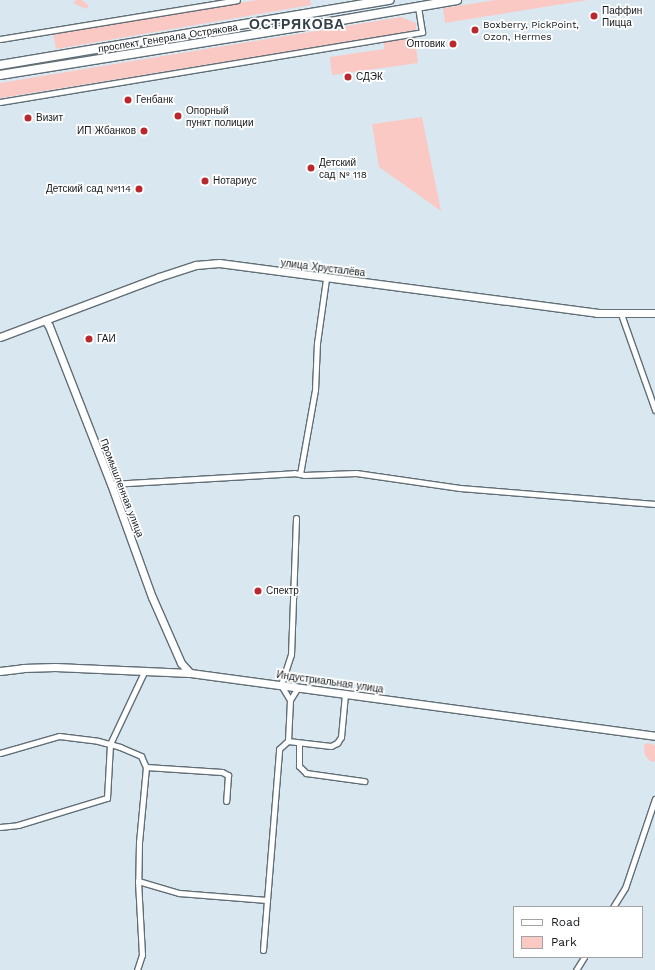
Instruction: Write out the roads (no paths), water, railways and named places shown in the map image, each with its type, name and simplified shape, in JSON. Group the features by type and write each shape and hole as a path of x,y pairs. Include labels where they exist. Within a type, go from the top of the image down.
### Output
{"main road":[{"name":"проспект Генерала Острякова","path":"0,65 390,0"},
{"name":"проспект Генерала Острякова","path":"0,75 418,8 457,0"},
{"name":"улица Хрусталёва","path":"0,337 152,279 196,265 218,263 326,279 590,313 655,313"},
{"name":"Промышленная улица","path":"45,320 49,326 111,484 152,597 181,662 190,673"},
{"path":"164,671 174,669 181,662"},
{"name":"Индустриальная улица","path":"0,671 23,668 55,667 190,673 655,736"}],"street":[{"path":"0,39 237,0"},
{"path":"0,102 422,32 418,8"},
{"path":"300,474 315,390 317,343 326,279"},
{"path":"621,314 655,410"},
{"path":"111,484 300,474 356,473 460,488 655,504"},
{"path":"290,700 281,685 291,655 296,518"},
{"path":"0,827 18,825 107,798 110,744 145,670"},
{"path":"288,741 290,700 298,687"},
{"path":"263,950 278,753 281,746 288,741 331,746 337,743 341,737 345,694"},
{"path":"0,753 59,736 98,741 110,744 140,756 146,766 139,842 138,881 142,955 137,970"},
{"path":"299,742 299,766 306,773 364,781"},
{"path":"146,766 222,772 228,775 226,802"},
{"path":"614,906 625,888 655,799"},
{"path":"138,881 179,893 267,900"},
{"path":"576,970 583,958"}],"place":[{"name":"Паффин Пицца","path":"594,16"},
{"name":"Boxberry, PickPoint, Ozon, Hermes","path":"475,30"},
{"name":"Оптовик","path":"453,44"},
{"name":"СДЭК","path":"348,77"},
{"name":"Генбанк","path":"128,100"},
{"name":"Опорный пункт полиции","path":"178,116"},
{"name":"Визит","path":"28,118"},
{"name":"ИП Жбанков","path":"144,131"},
{"name":"Детский сад № 118","path":"311,168"},
{"name":"Нотариус","path":"205,181"},
{"name":"Детский сад №114","path":"139,189"},
{"name":"ГАИ","path":"89,339"},
{"name":"Спектр","path":"258,591"}],"district":[{"name":"ОСТРЯКОВА","path":"297,24"}]}
